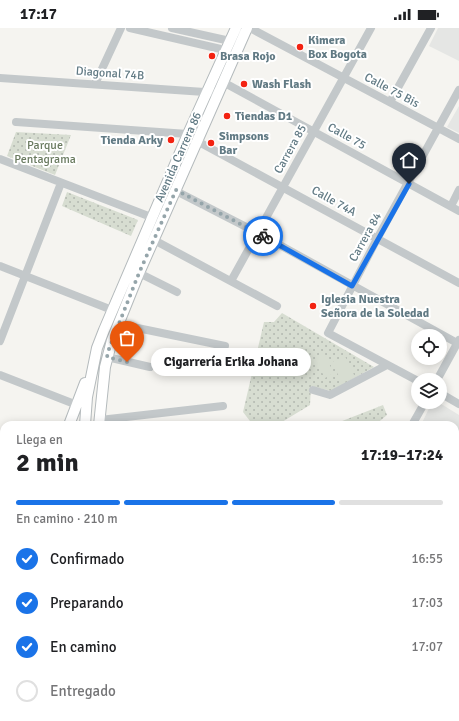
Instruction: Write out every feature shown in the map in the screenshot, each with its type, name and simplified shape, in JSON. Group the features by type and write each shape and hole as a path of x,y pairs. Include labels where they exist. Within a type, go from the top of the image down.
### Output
{"main road":[{"name":"Avenida Carrera 86","path":"85,421 87,397 97,348 151,217 228,46 238,28"},
{"name":"Avenida Carrera 86","path":"100,421 107,357 118,324 223,82 249,28"},
{"path":"71,421 97,348"}],"street":[{"path":"95,84 121,28"},
{"path":"130,28 228,46"},
{"path":"172,28 228,46"},
{"name":"Calle 75 Bis","path":"249,28 459,139"},
{"name":"Carrera 85","path":"231,281 371,28"},
{"path":"390,102 431,28"},
{"name":"Diagonal 74B","path":"0,78 219,93"},
{"name":"Calle 75","path":"223,82 459,211"},
{"name":"Carrera 84","path":"387,365 328,332 459,90"},
{"path":"16,122 188,134"},
{"name":"Calle 74A","path":"197,141 459,283"},
{"path":"0,160 151,217"},
{"path":"0,341 62,183"},
{"path":"176,190 458,342 441,373"},
{"path":"451,206 459,190"},
{"path":"154,240 277,306"},
{"path":"0,266 112,310"},
{"path":"139,273 176,292"},
{"path":"118,324 225,346"},
{"path":"107,357 150,367"},
{"path":"313,390 330,395 387,365 411,378"},
{"path":"0,375 77,405"},
{"path":"447,398 459,404"},
{"path":"114,421 223,406"},
{"path":"414,421 421,409"}],"shaded area":[{"path":"438,28 459,28 459,61 429,46"},
{"path":"459,106 459,133 447,127"},
{"path":"447,408 459,415 459,421 423,421 429,409 447,409"}],"green space":[{"name":"Parque Pentagrama","path":"16,132 71,135 55,175 7,156"},
{"path":"67,192 138,220 131,236 62,206"},
{"path":"282,313 374,367 331,391 311,386 310,405 284,421 250,421 243,412 264,322 274,322"},
{"path":"324,354 334,373 325,378 315,359"},
{"path":"345,356 355,377 342,383 332,362"},
{"path":"383,405 387,415 380,421 342,421"}],"way so far":[{"path":"127,362 107,357 109,349 139,273 176,190 263,236"}],"place":[{"name":"Kimera Box Bogota","path":"300,47"},
{"name":"Brasa Rojo","path":"212,56"},
{"name":"Wash Flash","path":"244,84"},
{"name":"Tiendas D1","path":"227,116"},
{"name":"Tienda Arky","path":"171,140"},
{"name":"Simpsons Bar","path":"211,143"},
{"name":"Iglesia Nuestra Señora de la Soledad","path":"313,306"},
{"name":"Cigarrería Erika Johana","path":"127,362"}],"route":[{"path":"263,236 352,286 409,184"}]}
